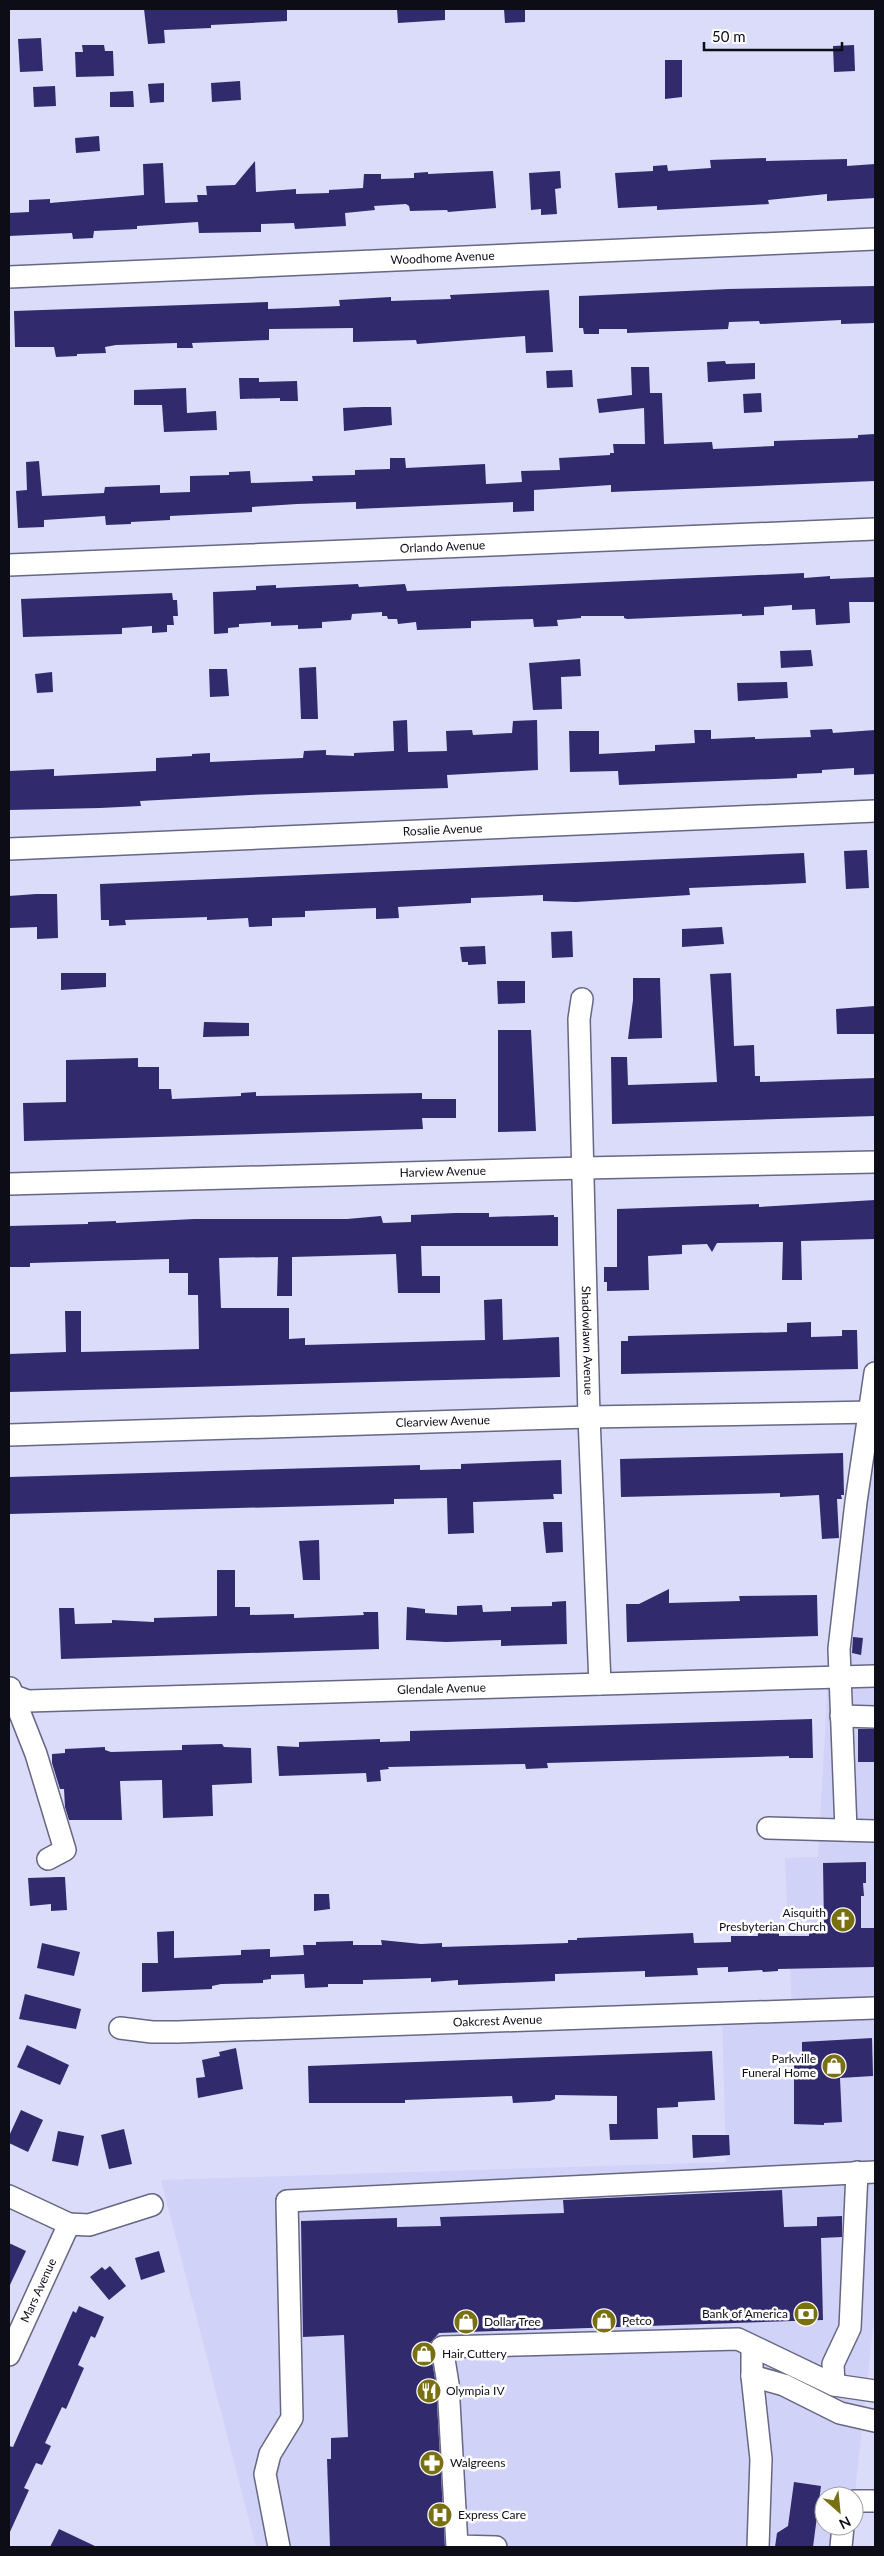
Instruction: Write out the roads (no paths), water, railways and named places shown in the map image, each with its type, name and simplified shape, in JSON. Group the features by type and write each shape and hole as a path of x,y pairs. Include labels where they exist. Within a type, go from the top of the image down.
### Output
{"street":[{"name":"Woodhome Avenue","path":"9,277 875,239"},
{"name":"Orlando Avenue","path":"9,565 875,529"},
{"name":"Rosalie Avenue","path":"9,849 875,811"},
{"name":"Shadowlawn Avenue","path":"582,999 580,1019 589,1417 600,1684"},
{"name":"Harview Avenue","path":"9,1184 875,1162"},
{"path":"846,1830 839,1649 856,1502 873,1412 875,1373"},
{"name":"Clearview Avenue","path":"9,1435 589,1417 873,1412"},
{"name":"Glendale Avenue","path":"10,1691 28,1701 875,1676"},
{"path":"10,1691 36,1754 65,1850 48,1859"},
{"path":"841,1716 875,1717"},
{"path":"768,1828 875,1831"},
{"name":"Oakcrest Avenue","path":"120,2028 152,2032 188,2032 875,2008"},
{"path":"279,2547 265,2474 270,2454 292,2418 287,2201 866,2172 850,2328 833,2364 834,2386"},
{"path":"9,2196 69,2224 89,2225 152,2205"},
{"name":"Mars Avenue","path":"9,2356 69,2224"},
{"path":"496,2547 457,2546 448,2384 442,2347 738,2339 834,2386 875,2391"},
{"path":"752,2347 752,2376 761,2459 758,2547"},
{"path":"752,2376 784,2385 840,2414 875,2421"}],"place":[{"name":"Aisquith Presbyterian Church","path":"843,1920"},
{"name":"Parkville Funeral Home","path":"834,2066"},
{"name":"Bank of America","path":"806,2314"},
{"name":"Petco","path":"604,2321"},
{"name":"Dollar Tree","path":"466,2322"},
{"name":"Hair Cuttery","path":"424,2354"},
{"name":"Olympia IV","path":"429,2391"},
{"name":"Walgreens","path":"432,2463"},
{"name":"Express Care","path":"440,2515"}]}
